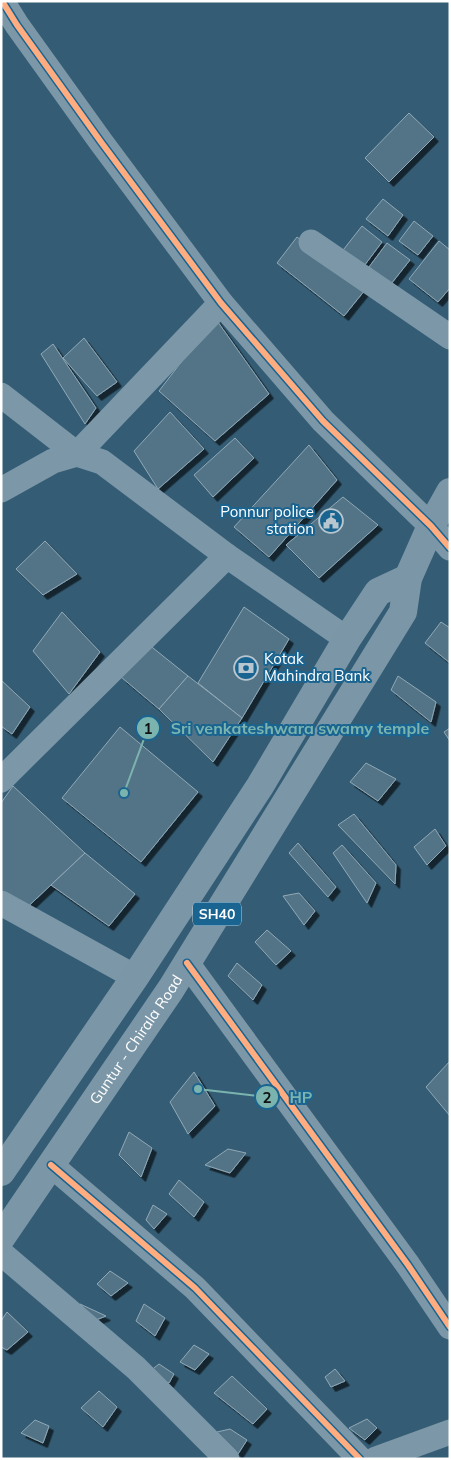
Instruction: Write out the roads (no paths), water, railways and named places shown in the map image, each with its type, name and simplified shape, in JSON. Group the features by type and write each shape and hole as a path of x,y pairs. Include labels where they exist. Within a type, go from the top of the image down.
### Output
{"main road":[{"name":"Guntur - Chirala Road","path":"1,1238 166,997 403,612 408,578 431,526 450,492"},
{"name":"SH40","path":"1,1172 135,977 260,786 347,639 378,592 408,578"}],"street":[{"path":"2,1 17,25 96,134 221,303 323,421 431,526 450,548"},
{"path":"311,242 450,337"},
{"path":"1,490 53,461 77,454 221,303"},
{"path":"1,395 77,454 102,462 227,556 347,639"},
{"path":"1,780 227,556"},
{"path":"1,903 135,977"},
{"path":"187,963 402,1257 450,1327"},
{"path":"51,1165 195,1288 360,1459"},
{"path":"1,1253 136,1368 227,1459"},
{"path":"376,1459 450,1432"}],"place":[{"name":"Ponnur police station","path":"331,521"},
{"name":"Kotak Mahindra Bank","path":"246,668"},
{"name":"Sri venkateshwara swamy temple","path":"124,793"},
{"name":"HP","path":"198,1089"}]}
